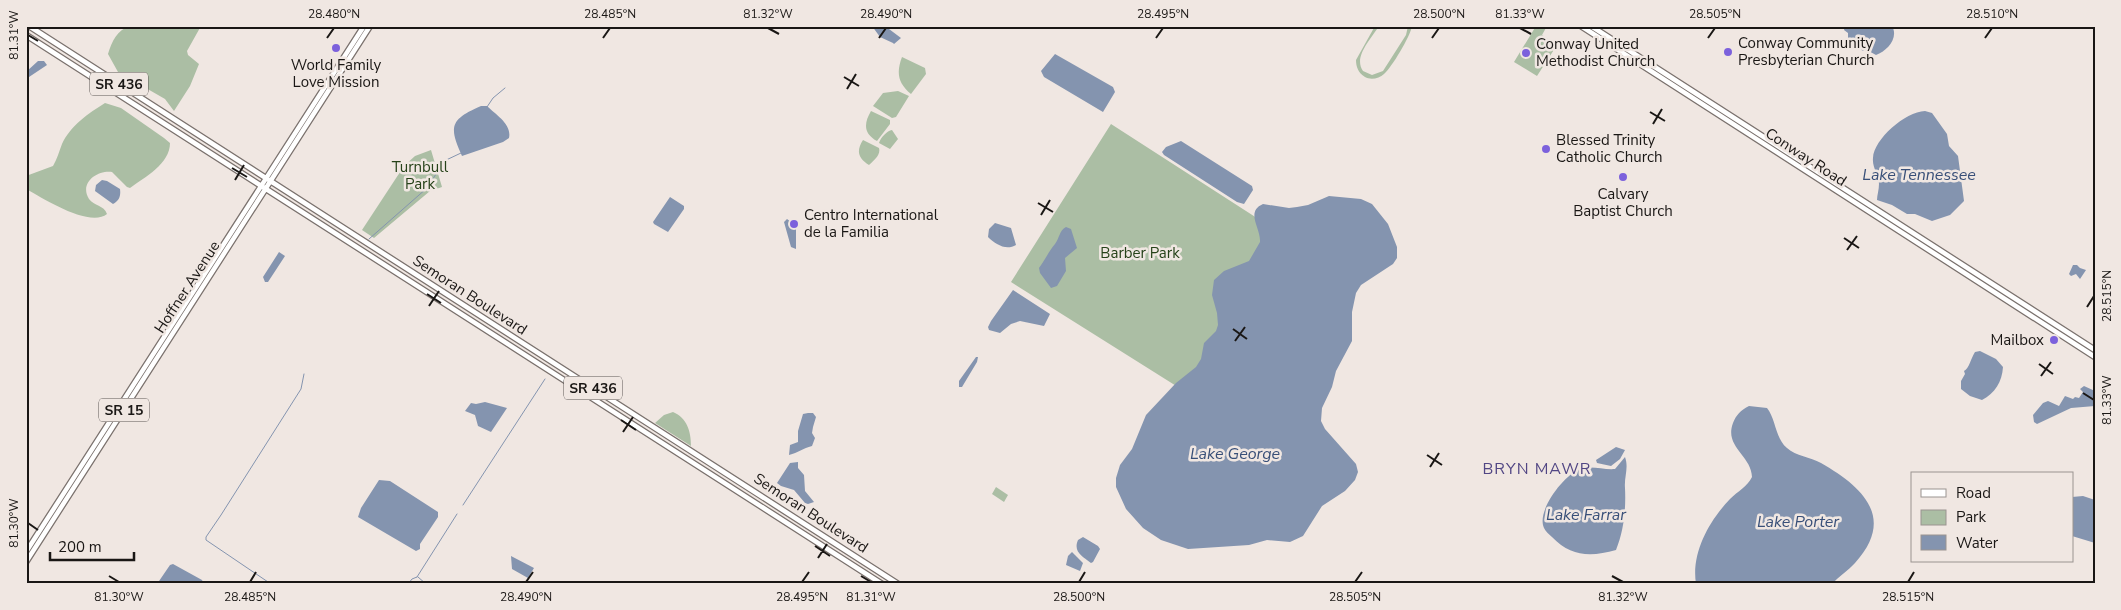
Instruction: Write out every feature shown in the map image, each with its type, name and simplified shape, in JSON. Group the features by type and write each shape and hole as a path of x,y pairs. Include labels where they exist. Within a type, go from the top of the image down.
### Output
{"main road":[{"name":"Semoran Boulevard","path":"29,26 898,584"},
{"name":"Hoffner Avenue","path":"60,504 69,486 126,395 364,26"},
{"name":"Hoffner Avenue","path":"26,552 94,458 370,26"},
{"name":"Conway Road","path":"1581,26 2095,357"},
{"name":"Conway Road","path":"1591,26 2095,350"},
{"name":"Semoran Boulevard","path":"26,35 882,584"},
{"path":"341,72 341,68 357,43 357,37"},
{"path":"1613,48 1627,50"},
{"path":"183,136 191,139 200,136"},
{"path":"1904,235 1910,235 1923,243 1927,243"},
{"path":"350,243 368,244"},
{"path":"515,348 535,351"},
{"path":"531,359 542,357 550,361"},
{"path":"114,425 114,418 127,399 126,395"},
{"path":"94,458 106,428"},
{"path":"735,490 747,494 757,493"},
{"path":"752,500 772,503"},
{"path":"26,562 53,520 60,504"}],"green space":[{"path":"130,26 201,26 187,51 188,55 199,64 190,86 174,111 165,99 118,72 108,54 116,37 122,30"},
{"path":"1375,26 1379,26 1364,48 1360,60 1360,66 1363,71 1372,75 1383,71 1406,35 1408,26 1412,26 1396,59 1384,74 1380,77 1369,78 1359,71 1356,60"},
{"path":"1536,26 1547,26 1542,35 1557,45 1537,76 1514,62"},
{"path":"902,57 925,68 926,74 911,94 903,86 899,77"},
{"path":"898,91 909,96 896,117 892,118 873,106 883,93"},
{"path":"105,103 121,108 170,143 169,151 161,164 130,188 112,172 95,175 86,188 89,199 106,211 107,214 99,217 79,215 67,211 28,190 26,176 53,166 65,137 86,116"},
{"path":"871,111 890,120 890,124 877,141 869,135 866,128"},
{"name":"Barber Park","path":"1111,124 1322,260 1224,416 1011,282"},
{"path":"892,130 898,139 890,149 879,143 884,135"},
{"path":"863,140 879,148 878,155 869,165 862,160 859,154 859,148"},
{"name":"Turnbull Park","path":"431,150 442,187 430,191 374,238 362,230 404,166 415,156"},
{"path":"673,412 685,421 690,435 691,446 655,423 664,415"},
{"path":"996,487 1008,495 1004,502 992,494"}],"water":[{"path":"872,26 885,26 901,38 894,44 880,37"},
{"path":"1845,26 1892,26 1894,35 1891,44 1876,55 1865,49 1863,51 1848,41 1848,33 1844,30"},
{"path":"1055,54 1113,87 1115,92 1103,112 1044,77 1041,71"},
{"path":"38,61 44,61 47,65 29,77 26,93 26,72"},
{"path":"481,106 487,106 506,124 509,138 503,142 462,156 455,137 455,125 463,115"},
{"name":"Lake Tennessee","path":"1925,111 1932,113 1947,134 1949,146 1958,156 1964,201 1950,215 1932,221 1915,214 1907,214 1892,205 1877,200 1879,181 1873,162 1879,143 1892,128 1909,116"},
{"path":"1181,141 1252,186 1253,190 1244,204 1237,202 1164,155 1162,152 1166,147"},
{"path":"102,180 120,189 119,198 113,204 95,191 96,185"},
{"name":"Lake George","path":"1329,196 1361,199 1372,204 1388,224 1397,247 1397,258 1393,264 1361,285 1356,293 1352,312 1352,341 1336,371 1332,387 1322,408 1321,421 1325,429 1356,464 1358,472 1355,480 1345,491 1322,506 1303,536 1290,542 1267,540 1249,545 1188,549 1161,540 1143,528 1126,509 1116,487 1116,478 1120,465 1132,449 1146,415 1176,383 1196,367 1201,359 1204,343 1216,331 1218,325 1217,313 1212,295 1214,280 1224,271 1249,261 1260,242 1254,216 1258,207 1263,204 1289,208 1297,207 1308,205"},
{"path":"670,197 684,206 684,209 668,232 653,222"},
{"path":"787,219 796,226 796,249 791,247 784,222"},
{"path":"995,223 1011,228 1016,245 1005,247 988,237 989,229"},
{"path":"1066,227 1071,229 1077,248 1065,258 1066,271 1057,286 1051,288 1040,273 1039,268 1062,230"},
{"path":"279,252 285,256 268,282 265,282 263,277"},
{"path":"2073,265 2086,270 2080,279 2076,274 2071,276 2069,274"},
{"path":"1013,290 1050,314 1044,326 1020,321 1011,324 1000,333 989,330 988,327 991,321"},
{"path":"1980,351 1996,359 2003,367 1997,386 1991,394 1982,400 1970,396 1961,389 1964,371 1969,366 1975,352"},
{"path":"976,357 978,357 977,362 962,387 959,387 959,381"},
{"path":"2084,386 2095,391 2095,406 2071,408 2037,424 2034,422 2033,415 2043,403 2048,401 2059,406 2065,396 2073,399 2075,397 2079,398 2083,392 2080,389"},
{"path":"485,402 507,408 491,432 478,426 475,415 465,411 471,403"},
{"name":"Lake Porter","path":"1749,406 1767,408 1780,439 1787,448 1836,472 1861,493 1869,505 1873,518 1873,532 1867,547 1855,563 1832,584 1696,584 1696,561 1703,538 1722,508 1748,484 1752,477 1751,469 1735,445 1731,431 1737,415"},
{"path":"813,413 816,417 812,433 815,438 812,446 789,455 790,445 798,442 798,431 803,414"},
{"path":"1616,447 1625,450 1620,459 1611,466 1597,463 1596,460"},
{"name":"Lake Farrar","path":"1625,457 1627,465 1625,512 1623,527 1616,550 1598,554 1582,554 1559,544 1546,531 1543,521 1548,503 1559,486 1566,478 1580,469 1588,467 1615,469"},
{"path":"798,462 798,468 804,475 805,491 814,502 808,504 794,490 777,483 790,463"},
{"path":"379,480 390,481 438,512 438,517 420,544 420,549 416,551 358,517 361,508"},
{"path":"2083,496 2095,500 2095,543 2074,537 2074,497"},
{"path":"1083,537 1100,549 1091,563 1082,556 1077,548 1078,540"},
{"path":"1072,552 1083,563 1080,571 1066,565 1068,556"},
{"path":"511,556 534,568 528,578 512,569"},
{"path":"173,564 202,580 204,584 157,584 170,565"}],"waterway":[{"path":"487,107 493,98 505,88"},
{"path":"442,162 461,153"},
{"path":"369,239 427,188 438,171"},
{"path":"271,584 206,540 206,537 301,389 304,374"},
{"path":"463,505 545,379"},
{"path":"417,577 457,514"},
{"path":"408,584 417,577"},
{"path":"418,577 426,584"}],"place":[{"name":"World Family Love Mission","path":"336,48"},
{"name":"Conway Community Presbyterian Church","path":"1728,52"},
{"name":"Conway United Methodist Church","path":"1526,53"},
{"name":"Blessed Trinity Catholic Church","path":"1546,149"},
{"name":"Calvary Baptist Church","path":"1623,177"},
{"name":"Centro International de la Familia","path":"794,224"},
{"name":"Mailbox","path":"2054,340"}],"district":[{"name":"BRYN MAWR","path":"1537,468"}]}
